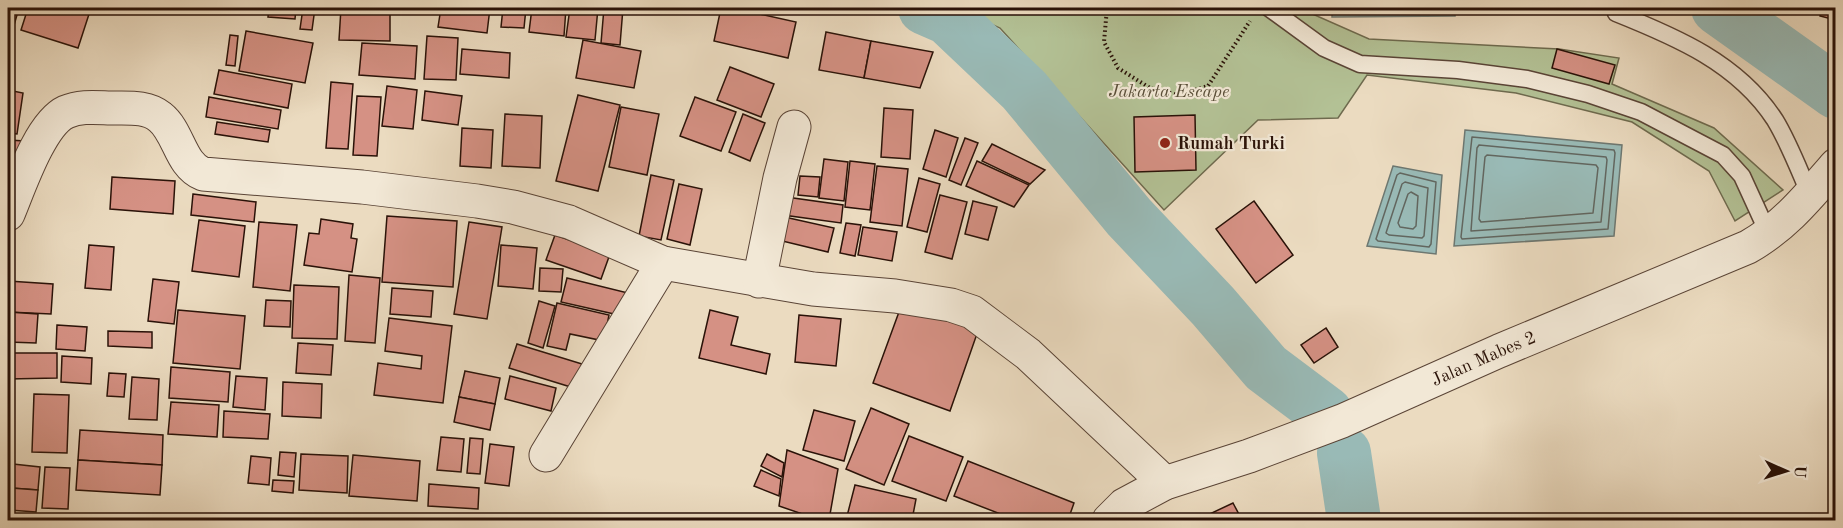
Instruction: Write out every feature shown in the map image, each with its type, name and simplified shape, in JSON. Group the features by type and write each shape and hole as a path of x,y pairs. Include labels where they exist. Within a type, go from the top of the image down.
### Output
{"street":[{"path":"8,214 28,166 48,127 65,113 83,107 137,108 152,112 162,118 195,171 203,174 362,187 468,199 548,215 585,228 663,263 813,289 895,296 951,304 972,312 1028,354 1165,483"},
{"path":"759,281 780,178 794,127"},
{"name":"Jalan Mabes 2","path":"1109,520 1124,505 1165,483 1249,456 1342,421 1499,351 1748,248 1769,235 1792,216 1836,165"},
{"path":"546,455 663,263"}],"lane":[{"path":"1269,8 1324,48 1360,64 1458,70 1527,79 1588,94 1641,112 1723,155 1742,176 1769,235"},
{"path":"1616,13 1708,55 1758,97 1775,121 1810,195"}],"path":[{"path":"1107,8 1104,42 1118,68 1150,88 1178,95 1208,86 1252,17"}],"green space":[{"name":"Jakarta Escape","path":"956,8 1299,8 1369,39 1559,49 1619,58 1612,84 1714,128 1783,190 1735,221 1709,171 1632,122 1516,93 1367,75 1338,118 1258,120 1164,210 1000,28"}],"water":[{"path":"1332,8 1455,8 1455,16 1332,17"},
{"path":"1465,130 1622,145 1614,236 1454,246"},
{"path":"1393,166 1442,175 1436,254 1367,246"}],"building":[{"path":"8,8 19,8 8,46"},
{"path":"28,8 91,8 78,48 21,30"},
{"path":"269,8 296,8 295,19 268,17"},
{"path":"303,8 315,8 312,30 300,29"},
{"path":"341,8 390,8 390,41 339,40"},
{"path":"441,8 490,8 487,33 438,27"},
{"path":"503,8 526,8 524,28 501,27"},
{"path":"532,8 566,8 564,36 529,32"},
{"path":"570,8 598,8 595,40 566,37"},
{"path":"604,8 623,8 620,45 601,43"},
{"path":"721,8 732,8 796,22 788,58 714,41"},
{"path":"1822,8 1836,8 1836,20 1820,16"},
{"path":"246,31 313,43 305,83 239,71"},
{"path":"826,32 871,41 864,78 819,70"},
{"path":"230,35 238,36 235,66 226,65"},
{"path":"427,36 458,38 456,80 424,79"},
{"path":"583,40 641,51 634,88 576,78"},
{"path":"871,41 933,52 920,88 864,78"},
{"path":"362,43 417,46 415,79 359,75"},
{"path":"462,49 510,53 509,78 460,74"},
{"path":"1557,49 1615,65 1609,84 1552,68"},
{"path":"730,67 774,84 761,117 717,100"},
{"path":"219,70 292,84 288,108 214,94"},
{"path":"331,82 353,84 348,149 326,148"},
{"path":"387,86 417,90 413,129 382,126"},
{"path":"8,90 23,93 17,134 8,133"},
{"path":"425,91 462,96 458,125 422,120"},
{"path":"578,95 620,105 598,191 556,181"},
{"path":"357,96 381,97 377,156 353,155"},
{"path":"209,97 281,110 278,129 206,117"},
{"path":"695,97 736,112 721,151 680,136"},
{"path":"621,107 659,114 647,175 609,167"},
{"path":"884,108 913,110 910,159 881,157"},
{"path":"505,114 542,116 540,168 502,166"},
{"path":"743,114 765,123 750,161 729,152"},
{"name":"Rumah Turki","path":"1195,115 1196,170 1135,172 1134,117"},
{"path":"217,122 270,130 268,142 215,134"},
{"path":"462,128 493,130 491,168 460,166"},
{"path":"935,130 958,138 946,177 923,169"},
{"path":"965,138 978,143 961,185 949,180"},
{"path":"8,140 25,141 23,164 8,163"},
{"path":"992,144 1045,170 1030,184 982,161"},
{"path":"824,159 848,162 844,201 819,198"},
{"path":"850,161 875,164 870,210 845,207"},
{"path":"977,161 1029,185 1014,207 966,186"},
{"path":"877,166 908,169 902,226 870,222"},
{"path":"651,175 674,180 661,240 639,236"},
{"path":"800,176 820,177 818,197 798,195"},
{"path":"112,177 175,181 173,214 110,209"},
{"path":"919,178 940,184 927,232 907,227"},
{"path":"679,184 702,189 690,245 667,239"},
{"path":"193,194 256,202 254,222 191,215"},
{"path":"940,195 967,202 952,259 925,252"},
{"path":"779,196 843,205 841,223 776,214"},
{"path":"973,201 997,207 988,240 965,234"},
{"path":"1254,201 1293,255 1256,283 1216,229"},
{"path":"387,216 457,221 453,287 382,282"},
{"path":"780,216 834,228 828,252 774,239"},
{"path":"321,219 353,224 351,238 357,239 352,272 304,265 309,233 319,234"},
{"path":"199,220 245,226 239,277 192,271"},
{"path":"259,222 297,225 290,291 253,287"},
{"path":"469,222 502,227 487,319 454,314"},
{"path":"846,223 861,225 855,256 840,253"},
{"path":"863,227 897,232 892,261 858,255"},
{"path":"555,235 610,254 601,279 546,260"},
{"path":"89,245 114,247 111,290 85,288"},
{"path":"501,245 537,248 533,289 498,286"},
{"path":"540,268 563,269 561,292 539,291"},
{"path":"349,275 380,278 375,343 345,341"},
{"path":"567,278 628,293 623,316 561,302"},
{"path":"153,279 179,282 174,324 148,321"},
{"path":"8,281 53,284 51,314 8,312"},
{"path":"294,285 339,287 337,339 292,338"},
{"path":"392,288 433,291 431,317 390,314"},
{"path":"266,300 291,301 290,327 264,326"},
{"path":"539,301 555,306 543,348 528,343"},
{"path":"903,301 979,328 950,411 873,383"},
{"path":"557,303 609,315 604,341 570,334 566,350 547,346"},
{"path":"178,310 245,316 240,369 173,363"},
{"path":"710,310 738,317 731,345 770,354 766,374 699,358"},
{"path":"8,312 38,314 36,343 8,342"},
{"path":"799,315 841,319 836,366 795,362"},
{"path":"389,318 452,326 443,403 374,395 378,363 421,369 422,356 385,351"},
{"path":"57,325 87,327 85,351 56,349"},
{"path":"1326,328 1338,347 1314,363 1301,345"},
{"path":"108,331 152,332 152,348 108,346"},
{"path":"298,343 333,345 331,375 296,373"},
{"path":"517,344 582,364 574,388 509,368"},
{"path":"8,353 57,353 57,378 8,379"},
{"path":"62,356 92,358 91,384 61,382"},
{"path":"171,367 230,372 228,402 169,398"},
{"path":"465,371 500,378 495,404 459,397"},
{"path":"109,373 126,374 124,397 107,396"},
{"path":"236,376 267,378 265,410 233,407"},
{"path":"510,376 556,388 551,411 505,399"},
{"path":"132,377 159,379 157,420 129,419"},
{"path":"283,382 322,384 321,418 282,416"},
{"path":"34,394 69,395 67,453 32,452"},
{"path":"459,397 495,404 490,430 454,422"},
{"path":"171,402 219,405 217,437 168,434"},
{"path":"871,408 909,424 884,485 846,469"},
{"path":"814,410 855,421 844,461 803,450"},
{"path":"224,411 270,414 268,439 223,437"},
{"path":"80,430 163,435 162,465 78,460"},
{"path":"909,436 963,457 946,501 892,481"},
{"path":"441,437 464,439 461,472 437,470"},
{"path":"470,438 483,439 480,474 467,473"},
{"path":"490,444 514,447 509,486 485,483"},
{"path":"787,450 838,469 829,520 820,520 779,506"},
{"path":"280,452 296,453 294,477 278,475"},
{"path":"301,454 348,456 347,493 299,490"},
{"path":"767,454 784,463 782,477 761,466"},
{"path":"353,455 420,461 417,501 349,496"},
{"path":"251,456 271,458 269,485 248,483"},
{"path":"78,460 162,465 160,495 76,490"},
{"path":"968,461 1074,503 1068,520 1016,520 954,496"},
{"path":"13,464 40,467 38,490 11,488"},
{"path":"45,467 70,468 68,509 42,508"},
{"path":"761,470 781,479 779,496 754,486"},
{"path":"273,480 294,481 293,493 272,491"},
{"path":"429,484 479,488 478,509 428,506"},
{"path":"855,485 916,499 912,520 846,520"},
{"path":"11,488 38,490 36,512 9,510"},
{"path":"1233,503 1242,520 1197,520"}],"waterway":[{"path":"925,8 948,18 1024,90 1129,217 1213,306 1266,368 1326,413"},
{"path":"1718,8 1836,92"},
{"path":"1344,453 1354,520"}],"place":[{"name":"Rumah Turki","path":"1165,143"}]}
